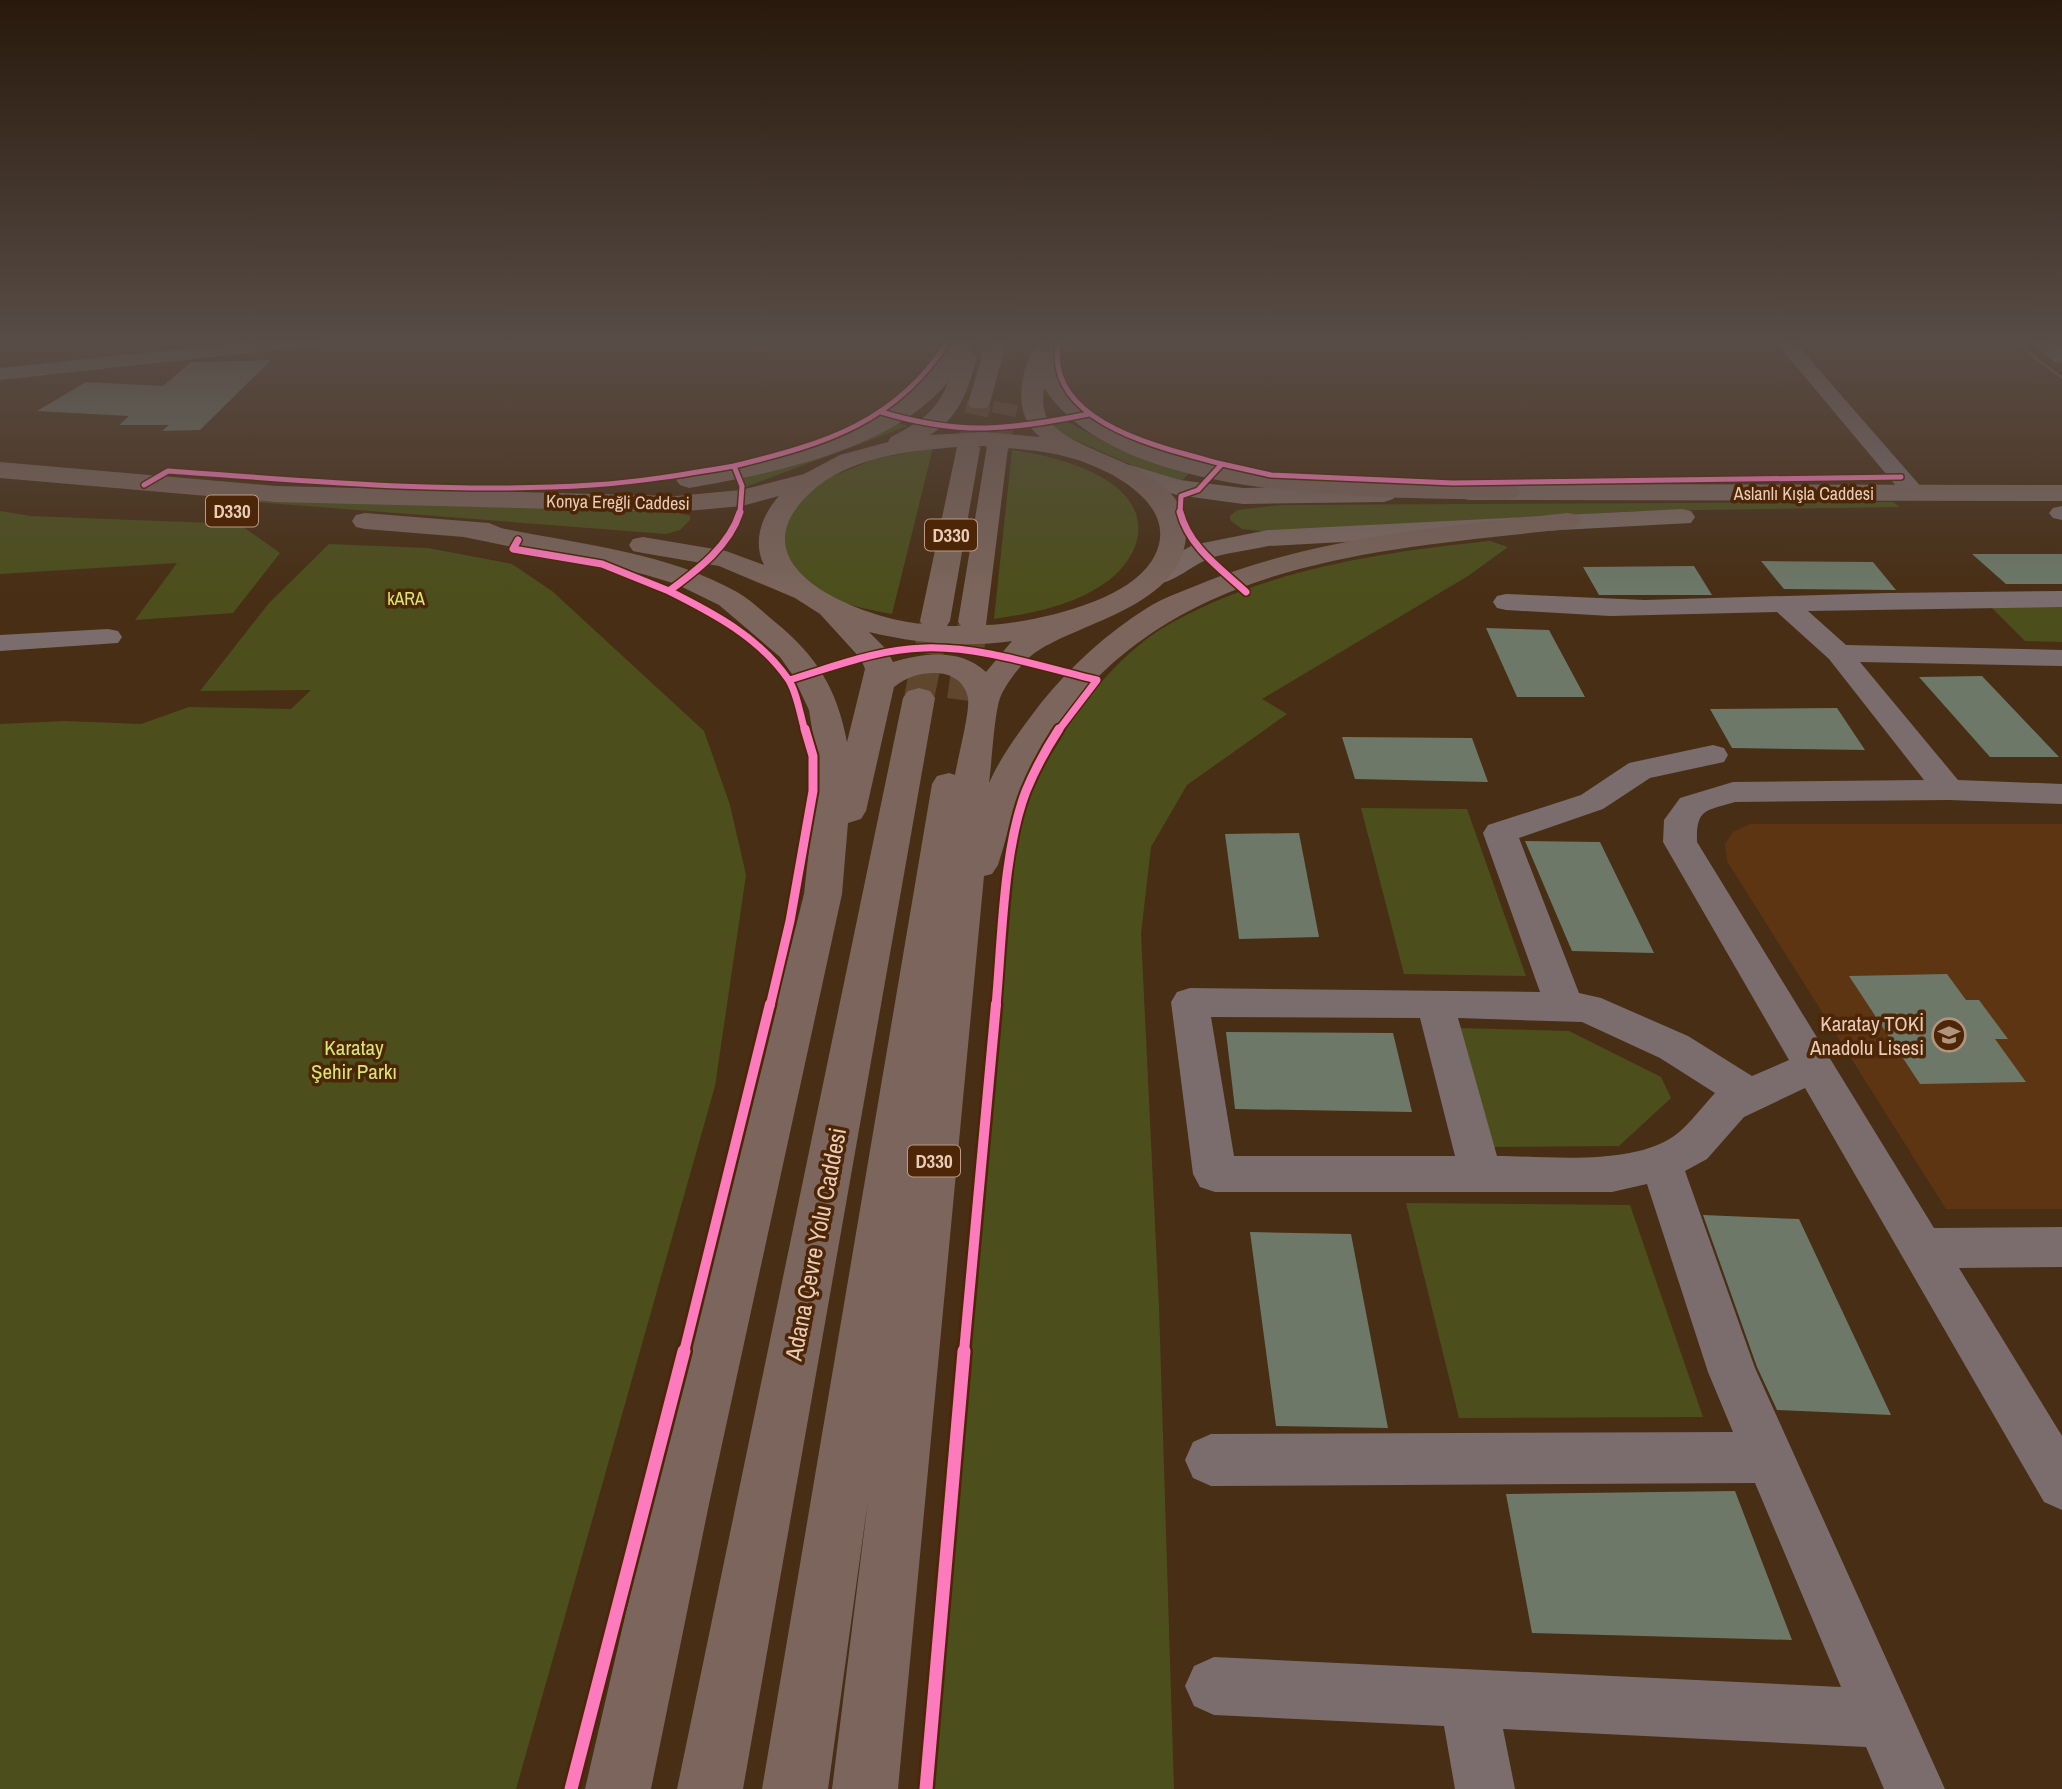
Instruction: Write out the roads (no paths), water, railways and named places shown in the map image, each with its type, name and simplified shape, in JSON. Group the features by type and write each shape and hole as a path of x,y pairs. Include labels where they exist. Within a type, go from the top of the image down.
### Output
{"highway":[{"path":"460,514 737,471 813,450 877,423"},
{"path":"879,452 933,423"},
{"path":"1037,423 1063,443 1130,473 1164,504 1172,521 1173,540 1167,558 1153,577 1115,604 1055,625 1008,632 958,635 887,627 827,607 798,590 778,567 770,543 775,520 790,498 814,478 844,463 879,452 930,442 985,439 1038,443 1087,455"},
{"path":"1095,423 1119,439 1171,460 1267,482 1507,492"},
{"name":"D330","path":"935,621 968,449"},
{"name":"D330","path":"973,622 997,449"},
{"name":"Konya Ereğli Caddesi","path":"0,470 276,494 460,514 726,559 798,590"},
{"name":"Konya Ereğli Caddesi","path":"0,492 460,514 676,504 742,498 814,478"},
{"path":"635,543 698,539 717,527 719,520 712,513 676,504"},
{"name":"D330","path":"460,514 686,578 729,599 791,650 808,674 825,710 835,769 823,894 680,1504 618,1789"},
{"path":"962,913 1014,768 1056,702 1107,651 1158,614 1273,566 1320,555 1396,541 1568,521"},
{"name":"D330","path":"935,698 1004,666 1024,646 1115,604"},
{"path":"823,894 852,796 935,698 881,669 875,656 827,607"},
{"name":"D330","path":"865,1789 962,913 971,787 935,698"},
{"name":"D330","path":"796,1789 935,698"},
{"name":"Adana Çevre Yolu Caddesi","path":"710,1789 935,698"}],"main road":[{"name":"Aslanlı Kışla Caddesi","path":"1130,473 1177,487 1243,496 1507,492 2062,493"},
{"path":"1243,496 1226,501 1217,510 1221,520 1240,533 1268,538"},
{"name":"Aslanlı Kışla Caddesi","path":"1153,577 1203,551 1268,538 1568,521 1746,515 2062,513"}],"street":[{"path":"1855,423 1915,494"},
{"path":"1506,602 1570,608 1730,608 1784,604 2062,598"},
{"path":"1784,604 1839,653 1948,790"},
{"path":"0,643 108,637"},
{"path":"1839,653 2062,658"},
{"path":"1565,1007 1500,833 1591,802 1640,770 1713,755"},
{"path":"2062,794 1948,790 1733,792 1690,805 1680,820 1679,842 2062,1484"},
{"path":"1750,1095 1674,1047 1587,1008 1190,1002 1215,1174 1612,1174 1661,1163 1692,1146 1729,1105 1811,1067"},
{"path":"1435,1004 1481,1174"},
{"path":"1661,1163 1732,1372 1915,1789"},
{"path":"1920,1248 2062,1247"},
{"path":"1211,1460 1770,1457"},
{"path":"1214,1686 1884,1718"},
{"path":"1468,1698 1485,1789"}],"tunnel":[{"path":"968,449 974,423"},
{"path":"997,449 1002,423"},
{"path":"919,698 935,621"},
{"path":"962,700 973,622"}],"place":[{"name":"Karatay TOKİ Anadolu Lisesi","path":"1949,1035"}],"park label":[{"name":"kARA","path":"406,598"},
{"name":"Karatay Şehir Parkı","path":"354,1059"}]}
